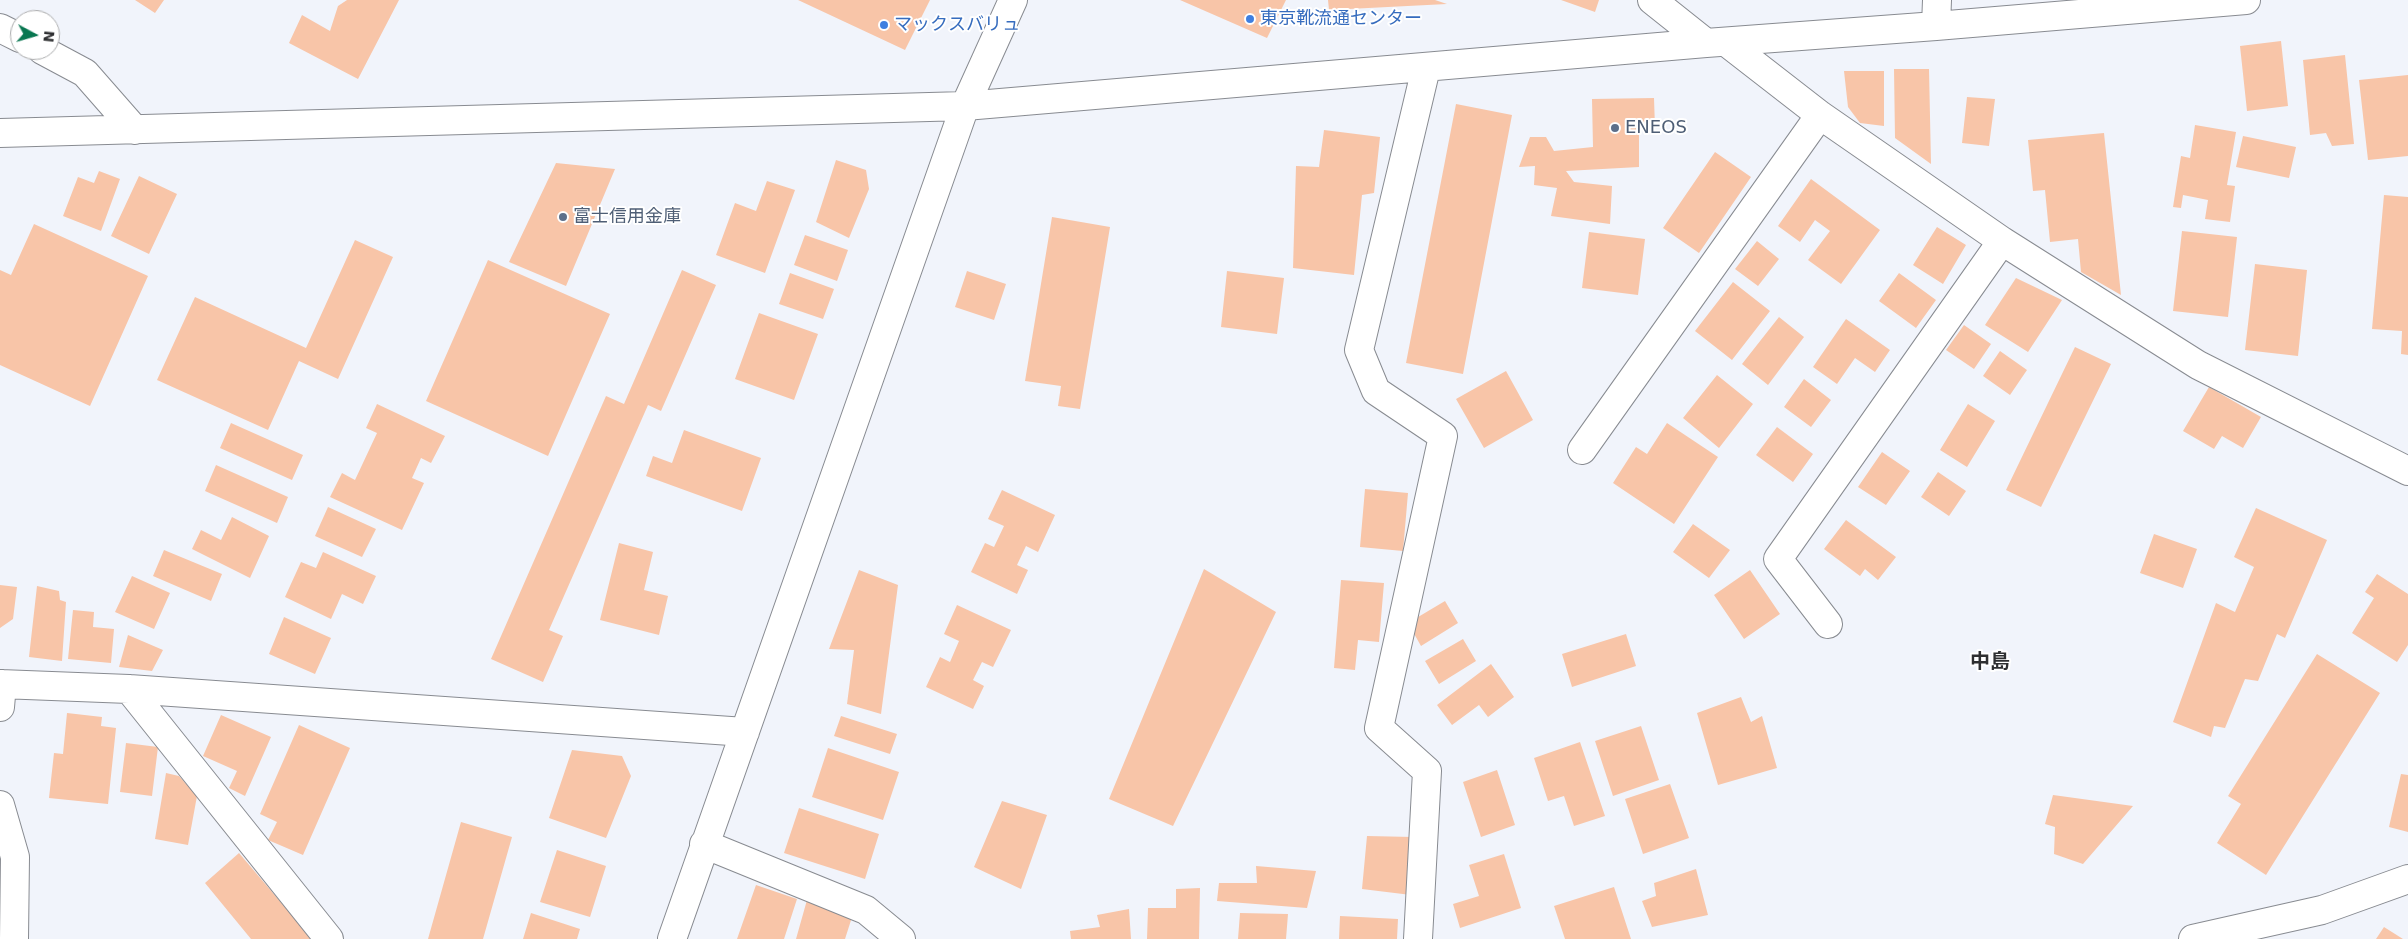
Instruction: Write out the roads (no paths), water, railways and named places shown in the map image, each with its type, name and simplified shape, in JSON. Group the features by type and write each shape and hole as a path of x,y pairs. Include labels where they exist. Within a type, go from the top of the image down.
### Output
{"street":[{"path":"672,939 965,106 1012,0"},
{"path":"1652,0 1716,42 2002,241 2198,365 2408,471"},
{"path":"0,133 965,106 1716,42 1936,13 2246,0"},
{"path":"60,60 85,73 135,130"},
{"path":"1418,939 1427,771 1379,728 1443,436 1376,392 1359,350 1426,68"},
{"path":"1582,450 1820,116"},
{"path":"1828,624 1778,559 2002,241"},
{"path":"1,692 129,689 745,732"},
{"path":"129,689 329,939"},
{"path":"0,805 15,857 14,939"},
{"path":"704,844 866,910 901,939"},
{"path":"2193,939 2253,933 2408,879"}],"place":[{"name":"東京靴流通センター","path":"1250,19"},
{"name":"マックスバリュ","path":"884,25"},
{"name":"ENEOS","path":"1615,128"},
{"name":"富士信用金庫","path":"563,217"}],"district":[{"name":"中島","path":"1990,663"}]}
